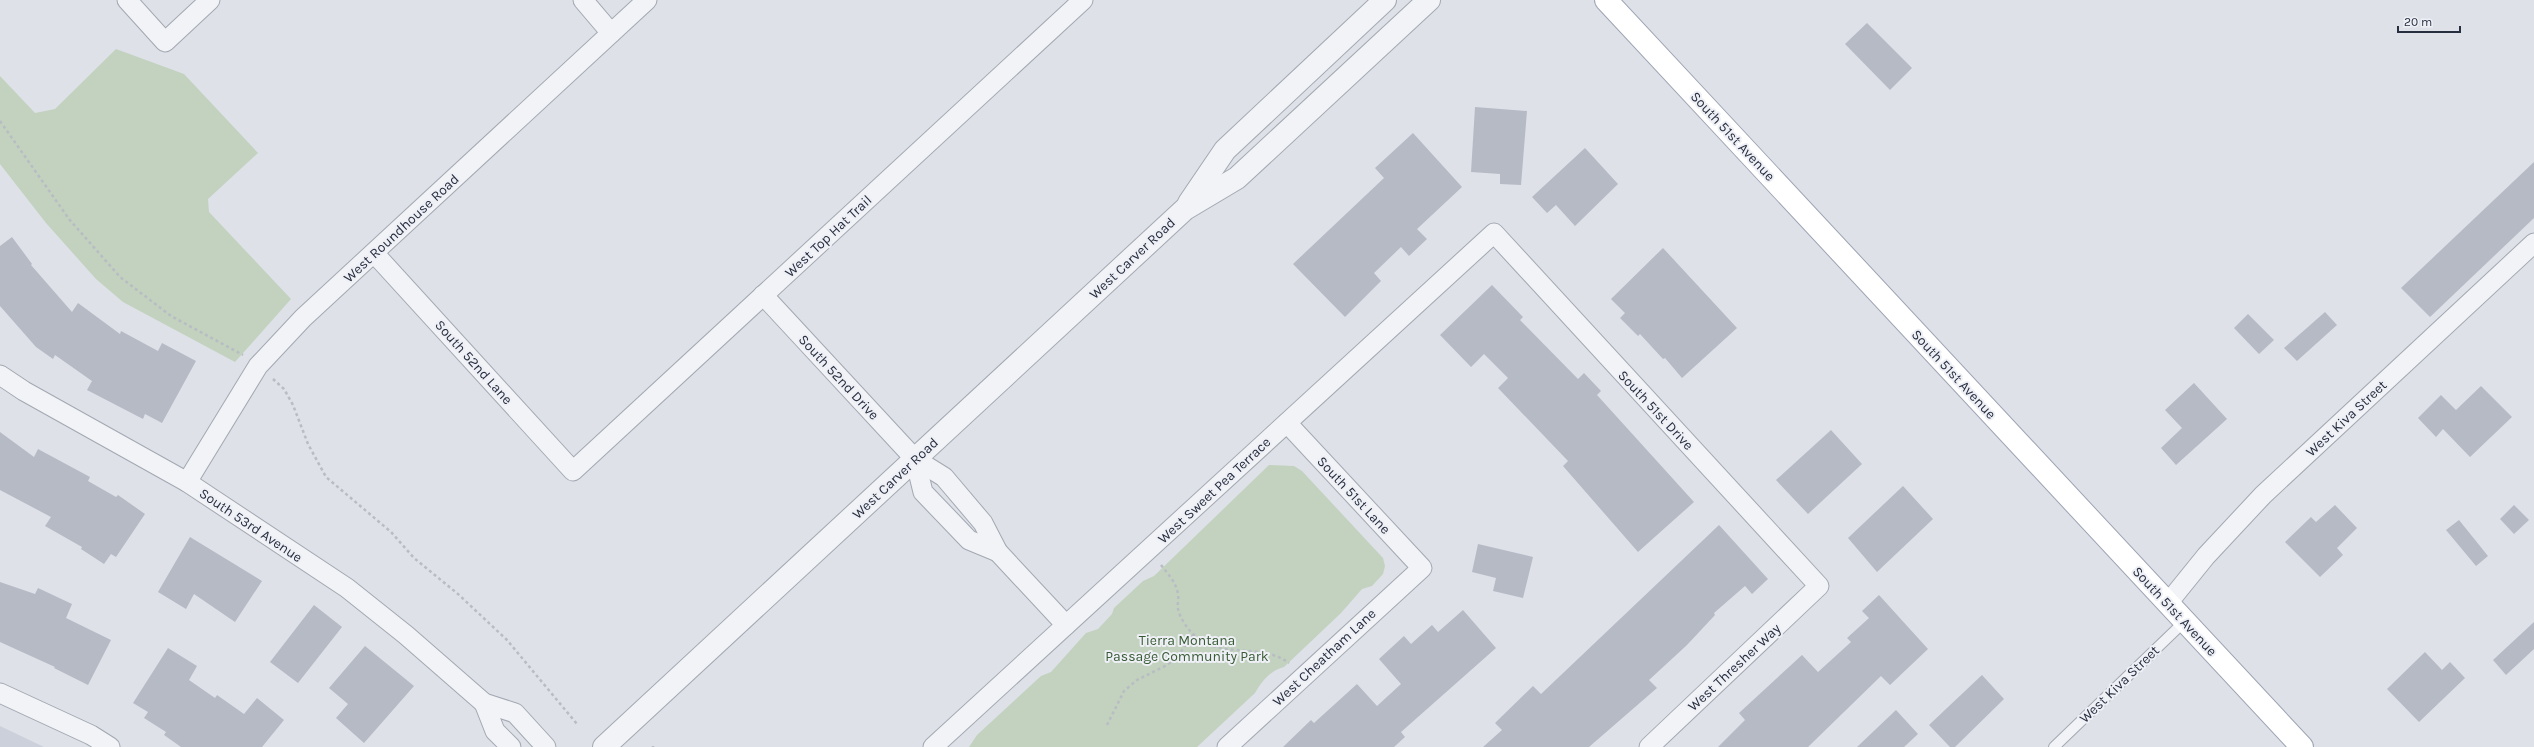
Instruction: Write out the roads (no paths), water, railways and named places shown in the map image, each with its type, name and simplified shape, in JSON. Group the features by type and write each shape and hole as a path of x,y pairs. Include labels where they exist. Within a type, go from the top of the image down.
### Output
{"main road":[{"name":"South 51st Avenue","path":"1606,0 2302,747"}],"street":[{"path":"127,0 165,42 210,0"},
{"path":"583,0 611,33"},
{"name":"West Roundhouse Road","path":"187,482 258,366 303,318 647,0"},
{"name":"West Top Hat Trail","path":"573,471 1083,0"},
{"name":"West Carver Road","path":"1185,209 1225,150 1385,0"},
{"name":"West Carver Road","path":"604,747 1185,209 1237,178 1429,0"},
{"name":"West Sweet Pea Terrace","path":"934,747 1494,233"},
{"name":"South 51st Drive","path":"1494,233 1819,586"},
{"name":"West Kiva Street","path":"2168,603 2206,556 2263,495 2534,243"},
{"name":"South 52nd Lane","path":"374,252 573,471"},
{"name":"South 52nd Drive","path":"764,295 915,459 944,477 983,523 998,552 1066,625"},
{"name":"South 53rd Avenue","path":"0,375 24,391 187,482 346,588 406,635 484,703 515,713 546,747"},
{"name":"South 51st Lane","path":"1287,423 1422,568"},
{"name":"South 52nd Drive","path":"915,459 923,492 969,540 998,552"},
{"name":"West Cheatham Lane","path":"1227,747 1422,568"},
{"name":"West Thresher Way","path":"1649,747 1819,586"},
{"path":"0,693 91,735 110,747"},
{"name":"South 53rd Avenue","path":"484,703 495,731 511,747"}],"lane":[{"name":"West Kiva Street","path":"2054,747 2184,621"}],"park label":[{"name":"Tierra Montana Passage Community Park","path":"1187,648"}]}
